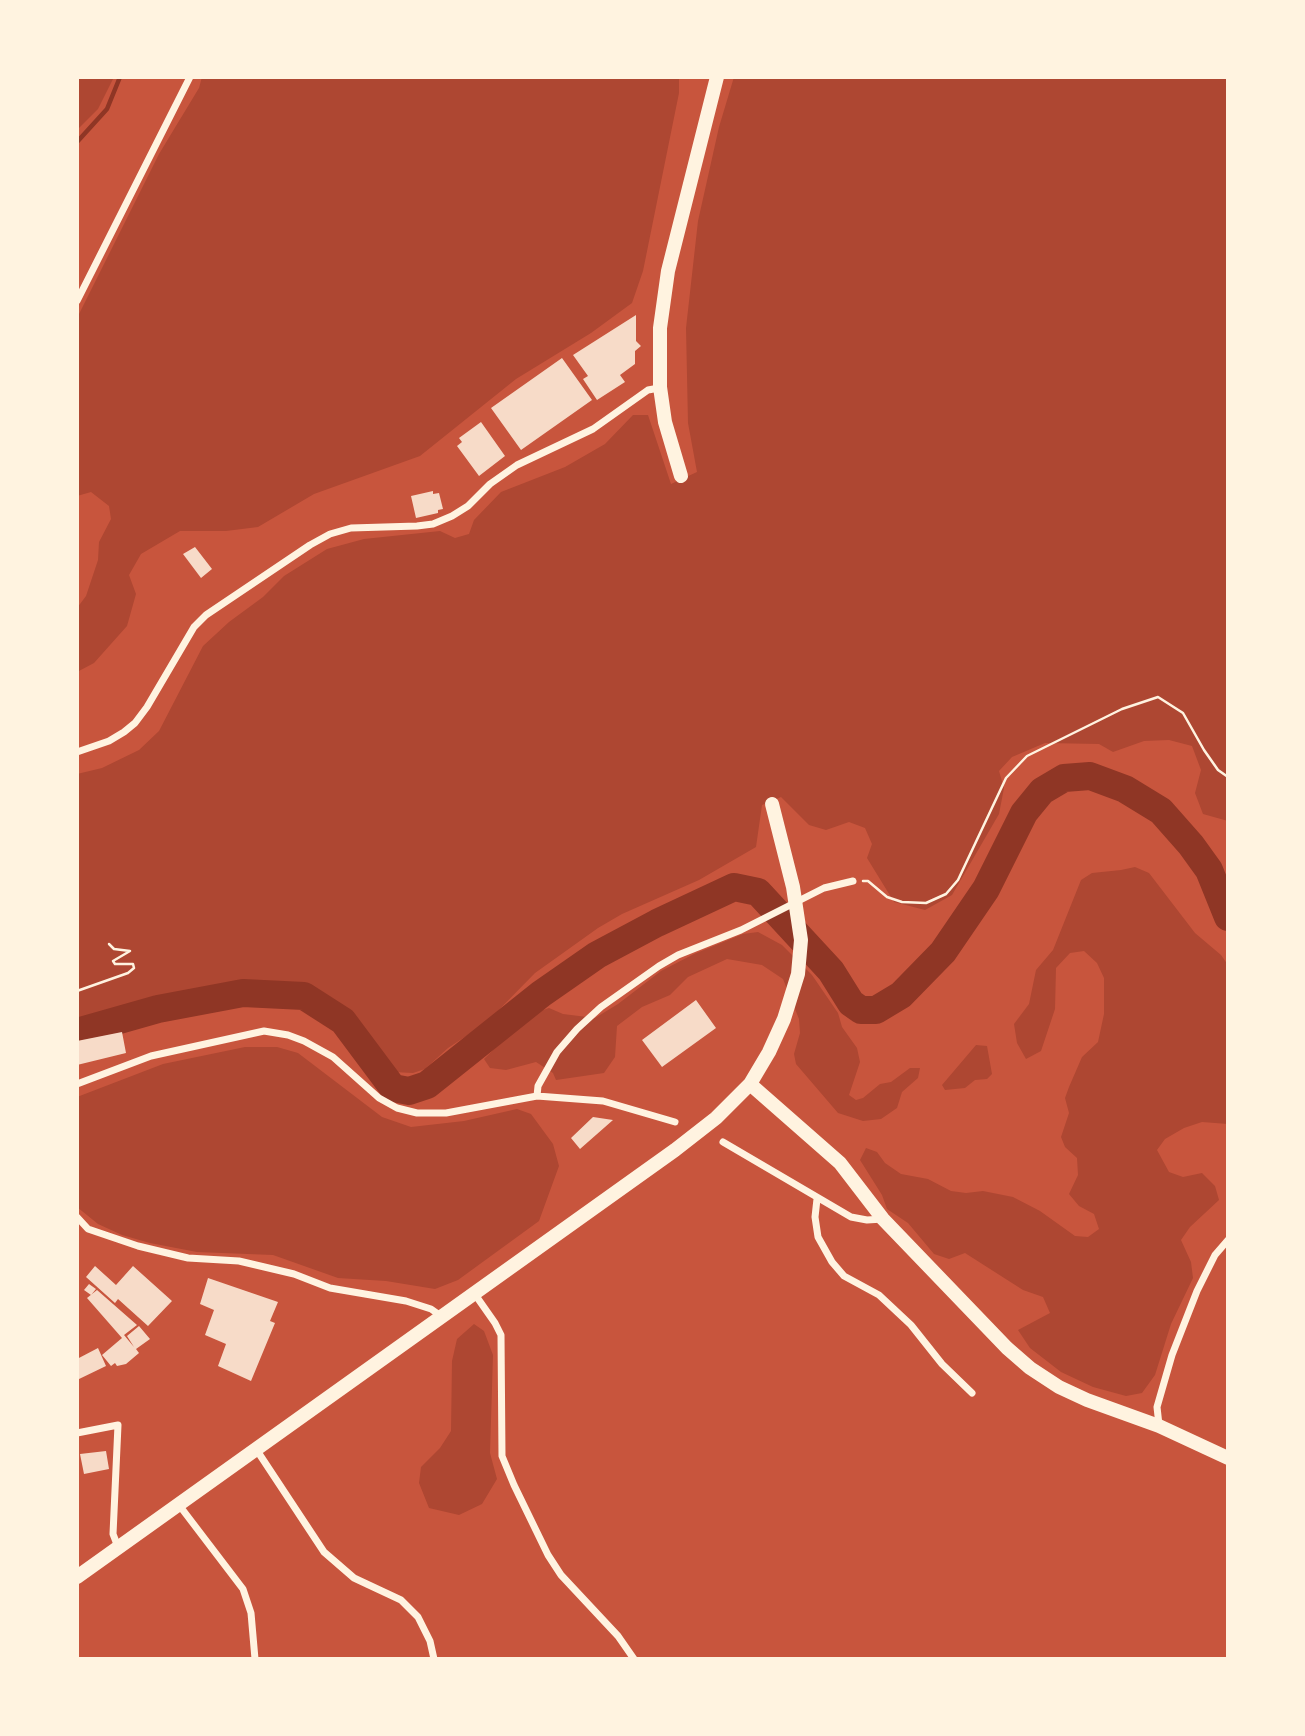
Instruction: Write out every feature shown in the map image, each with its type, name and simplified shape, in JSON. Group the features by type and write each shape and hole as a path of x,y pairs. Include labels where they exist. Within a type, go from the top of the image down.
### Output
{"main road":[{"path":"681,476 665,422 660,387 660,327 668,271 717,77"},
{"path":"77,1577 675,1150 716,1118 750,1084 769,1052 799,974 801,940 793,887 772,804"},
{"path":"750,1084 840,1163 883,1219 1007,1348 1030,1368 1059,1387 1087,1400 1159,1426 1228,1458"}],"street":[{"path":"77,301 190,77"},
{"path":"77,752 109,741 135,723 194,627 206,615 310,545 330,534 352,528 417,526 433,524 452,516 523,461 593,429 648,390 660,387"},
{"path":"537,1096 538,1086 557,1052 577,1029 601,1007 677,955 767,917 824,888 853,881"},
{"path":"77,1084 151,1056 264,1031 304,1041 333,1058 379,1098 407,1110 446,1113 537,1096 603,1101 675,1122"},
{"path":"723,1142 851,1217 883,1219"},
{"path":"817,1199 815,1217 818,1237 832,1262 844,1276 879,1295 911,1325 942,1364 972,1393"},
{"path":"77,1217 88,1228 138,1246 188,1258 239,1261 294,1273 330,1288 406,1301 431,1309 441,1316"},
{"path":"1159,1426 1157,1407 1172,1355 1197,1291 1216,1255 1228,1240"},
{"path":"474,1293 500,1335 502,1456 514,1485 548,1555 561,1575 618,1636 634,1659"},
{"path":"77,1433 118,1425 113,1534 118,1547"},
{"path":"256,1449 324,1552 354,1578 401,1600 418,1617 440,1659"},
{"path":"178,1504 243,1589 251,1613 255,1659"},
{"path":"430,1641 434,1659"}],"path":[{"path":"853,881 868,881 887,897 902,902 926,903 947,894 958,880 1006,778 1027,756 1122,709 1158,697 1183,713 1218,770 1228,777"},
{"path":"77,991 128,973 134,968 133,964 115,964 113,961 130,951 114,949 109,944"}],"shaded area":[{"path":"77,77 114,77 98,109 77,130"},
{"path":"202,77 679,77 679,93 643,271 632,303 591,333 516,379 420,456 314,494 258,527 226,531 180,531 141,554 129,575 136,594 127,626 94,663 77,672 77,608 86,596 98,560 99,542 111,519 109,506 91,492 77,496 77,318 159,154 199,88"},
{"path":"734,77 1228,77 1228,821 1203,814 1195,793 1201,770 1192,746 1169,740 1144,741 1113,752 1099,744 1045,743 1012,757 999,771 1004,788 999,814 952,895 925,910 894,902 867,858 872,844 865,828 849,822 826,830 809,825 781,797 762,805 756,847 699,880 622,914 598,928 535,973 486,1023 448,1048 425,1069 413,1073 393,1072 386,1067 341,1006 315,994 239,986 77,1026 77,774 102,768 139,750 159,731 203,646 229,622 263,597 284,576 327,549 364,539 440,531 455,538 469,534 474,520 501,492 565,467 605,444 633,415 648,415 671,484 697,472 688,423 686,328 698,221 719,127"},
{"path":"1135,867 1149,873 1195,933 1221,955 1228,965 1228,1124 1202,1122 1184,1128 1165,1139 1157,1150 1169,1172 1183,1177 1202,1173 1215,1186 1219,1200 1190,1227 1181,1240 1191,1262 1193,1278 1171,1324 1155,1375 1142,1393 1126,1396 1093,1387 1061,1372 1030,1348 1018,1330 1050,1313 1043,1297 1023,1290 965,1253 949,1259 934,1254 908,1223 887,1209 882,1195 860,1160 866,1148 877,1152 885,1163 901,1174 928,1179 951,1191 983,1191 1013,1197 1040,1211 1075,1236 1088,1237 1099,1229 1094,1214 1079,1206 1069,1194 1078,1175 1077,1158 1065,1147 1061,1137 1069,1113 1065,1098 1082,1057 1098,1042 1104,1014 1104,978 1097,963 1084,951 1070,953 1056,968 1055,1009 1041,1051 1026,1059 1017,1043 1014,1024 1029,1004 1036,970 1053,950 1081,880 1092,873"},
{"path":"758,932 782,945 812,975 838,1013 842,1027 857,1048 860,1062 849,1095 856,1100 863,1098 880,1084 891,1082 910,1068 920,1068 918,1078 902,1092 897,1108 881,1119 863,1121 838,1113 796,1064 794,1054 800,1033 799,1019 783,979 762,965 727,959 688,977 670,995 642,1007 617,1026 615,1057 604,1073 556,1080 553,1073 536,1062 506,1070 490,1068 484,1059 529,1015 549,1008 563,1014 595,1018 661,971 743,934"},
{"path":"976,1045 987,1046 992,1074 987,1079 975,1080 965,1088 945,1090 942,1085"},
{"path":"245,1047 277,1047 298,1053 382,1117 411,1127 464,1121 517,1109 531,1114 553,1144 559,1166 539,1221 458,1280 435,1289 386,1281 338,1278 273,1255 197,1252 150,1243 98,1224 77,1207 77,1097 163,1064"},
{"path":"474,1324 484,1331 493,1355 490,1453 497,1479 482,1504 459,1515 429,1508 419,1483 421,1467 440,1448 451,1431 452,1361 457,1339"}],"building":[{"path":"636,315 636,341 641,346 635,351 635,364 620,375 625,382 597,400 583,379 588,376 573,355"},
{"path":"562,358 592,400 521,450 491,408"},
{"path":"481,422 505,456 479,476 457,446 462,442 459,438"},
{"path":"433,491 433,494 439,493 443,509 438,510 438,513 416,518 411,496"},
{"path":"195,547 212,569 201,578 183,554"},
{"path":"696,1000 716,1028 662,1067 642,1040"},
{"path":"122,1032 126,1053 77,1065 77,1041"},
{"path":"593,1117 613,1120 580,1149 571,1138"},
{"path":"95,1266 116,1285 133,1266 172,1301 148,1326 118,1299 115,1303 86,1277"},
{"path":"208,1278 278,1302 270,1321 275,1323 251,1381 218,1366 226,1344 205,1335 214,1310 200,1304"},
{"path":"89,1284 96,1289 91,1295 84,1290"},
{"path":"97,1290 137,1325 124,1335 134,1347 127,1336 139,1326 150,1339 136,1349 139,1353 126,1364 117,1366 115,1363 111,1366 102,1355 122,1338 87,1298"},
{"path":"98,1348 106,1366 77,1380 77,1359"},
{"path":"106,1451 109,1469 84,1474 80,1454"}],"waterway":[{"path":"77,142 107,109 120,77"},
{"path":"77,1032 158,1009 243,993 304,996 343,1021 393,1088 409,1091 427,1085 541,994 597,955 734,887 758,892 831,971 851,1003 861,1010 876,1010 901,995 943,952 986,889 1024,813 1042,791 1064,778 1090,776 1125,789 1161,811 1209,870 1228,917"}]}
